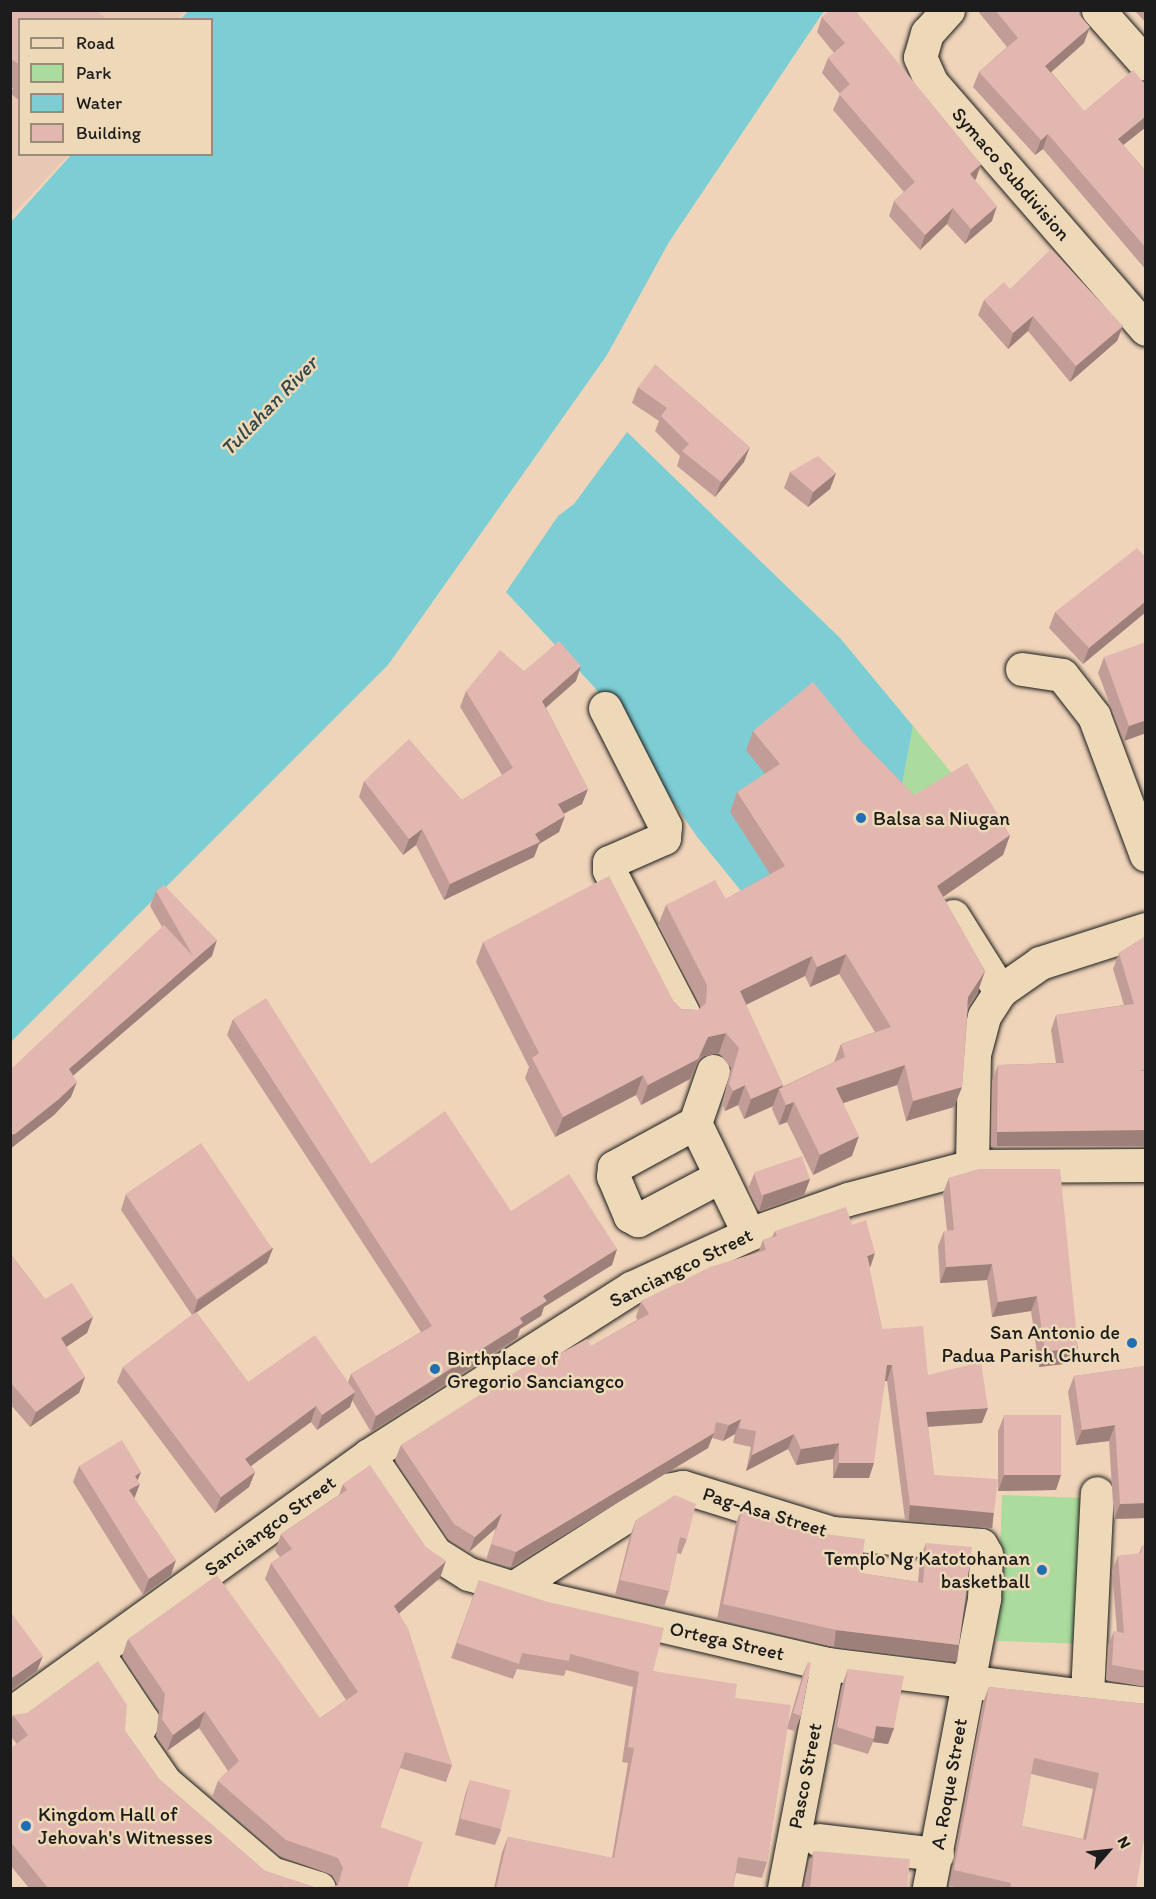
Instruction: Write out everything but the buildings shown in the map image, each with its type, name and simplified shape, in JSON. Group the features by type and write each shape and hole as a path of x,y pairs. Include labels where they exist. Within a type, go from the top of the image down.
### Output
{"street":[{"name":"Symaco Subdivision","path":"948,10 927,33 920,57 931,82 1146,329"},
{"path":"1098,10 1146,64"},
{"path":"1022,669 1062,675 1094,716 1146,855"},
{"path":"605,708 665,826 664,838 609,862 609,870 683,1013"},
{"path":"953,916 1000,991"},
{"path":"972,1166 974,1054 984,1016 1000,991 1040,963 1146,929"},
{"path":"713,1071 695,1123 614,1167 630,1216 638,1220 719,1177"},
{"path":"695,1123 719,1177 749,1234"},
{"name":"Sanciangco Street","path":"10,1714 369,1455 631,1288 749,1234 848,1199 972,1166 1146,1165"},
{"name":"Ortega Street","path":"369,1455 435,1553 470,1574 513,1588 827,1664 1087,1694 1146,1704"},
{"name":"Pag-Asa Street","path":"513,1588 667,1490 683,1487 832,1533 972,1543 986,1554 984,1599 966,1679"},
{"path":"1087,1694 1096,1493"},
{"path":"97,1652 143,1721 134,1737 165,1782 271,1873 319,1888"},
{"name":"Pasco Street","path":"784,1888 827,1664"},
{"name":"A. Roque Street","path":"929,1888 937,1854 966,1679"},
{"path":"819,1840 937,1854"}],"shaded area":[{"path":"11,11 184,11 179,18 18,18 18,156 68,156 11,216"}],"green space":[{"path":"913,726 960,783 896,817"},
{"name":"Templo Ng Katotohanan basketball","path":"1002,1495 1087,1498 1082,1644 997,1641"}],"water":[{"name":"Tullahan River","path":"188,11 824,11 669,242 607,355 388,665 11,1042 11,222 70,156 213,156 213,18 182,18"},
{"path":"627,432 840,638 913,726 896,817 746,897 698,838 595,688 506,592 558,516 574,504"}],"place":[{"name":"Balsa sa Niugan","path":"861,818"},
{"name":"San Antonio de Padua Parish Church","path":"1132,1343"},
{"name":"Birthplace of Gregorio Sanciangco","path":"435,1369"},
{"name":"Templo Ng Katotohanan basketball","path":"1042,1570"},
{"name":"Kingdom Hall of Jehovah's Witnesses","path":"26,1826"}]}
